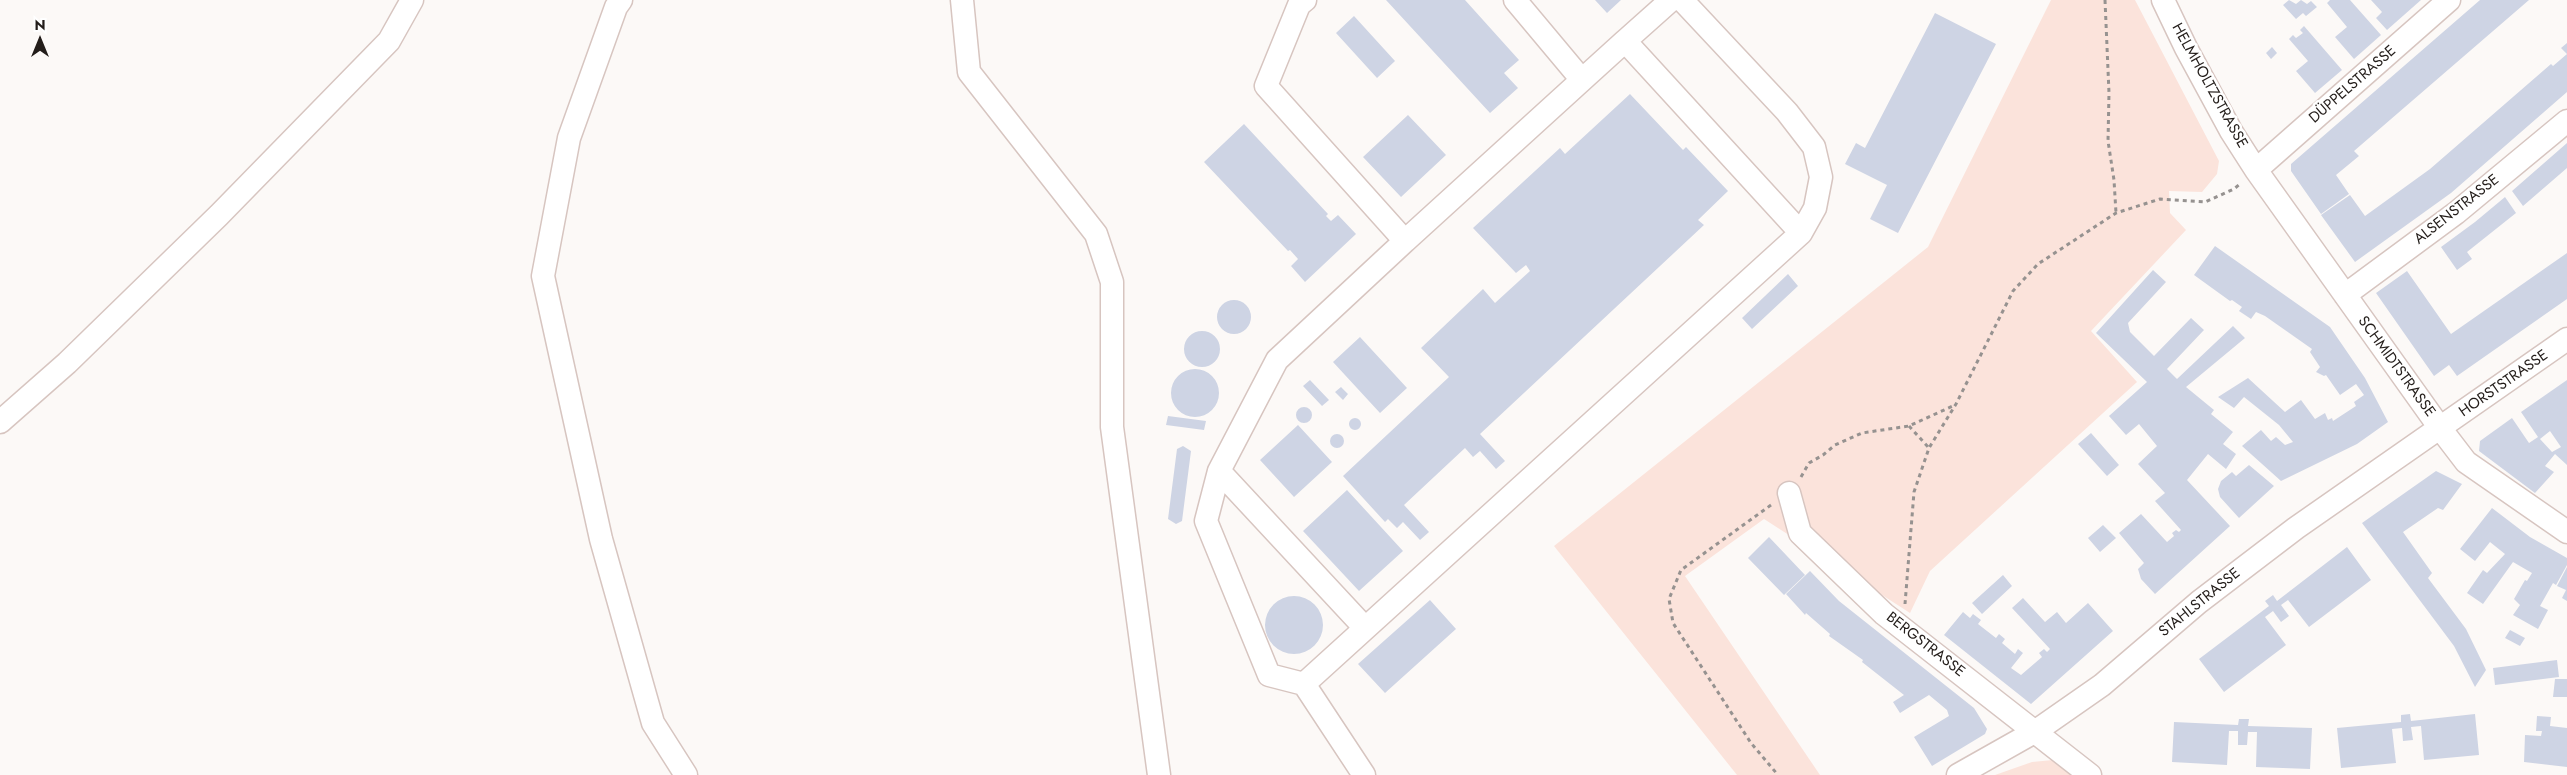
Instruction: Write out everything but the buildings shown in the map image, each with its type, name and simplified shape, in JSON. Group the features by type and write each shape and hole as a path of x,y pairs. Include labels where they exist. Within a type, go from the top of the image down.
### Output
{"street":[{"path":"0,422 67,363 212,222 389,41 412,0"},
{"path":"621,0 616,7 569,138 543,276 601,540 653,723 686,775"},
{"path":"962,0 969,72 1096,234 1112,282 1112,427 1159,775"},
{"path":"1305,0 1299,5 1266,86 1405,241"},
{"path":"1515,0 1582,80"},
{"path":"1364,775 1304,684 1269,675 1206,521 1219,470 1277,360 1670,0"},
{"path":"1304,684 1801,233 1815,208 1821,177 1814,147 1788,112 1682,0"},
{"name":"HELMHOLTZSTRASSE","path":"2163,0 2186,48 2231,131 2256,170"},
{"name":"DÜPPELSTRASSE","path":"2256,170 2449,0"},
{"path":"1624,41 1801,233"},
{"name":"ALSENSTRASSE","path":"2345,295 2456,212 2567,121"},
{"name":"SCHMIDTSTRASSE","path":"2256,170 2466,462 2567,532"},
{"name":"HORSTSTRASSE","path":"2440,428 2567,340"},
{"name":"STAHLSTRASSE","path":"1958,775 2036,731 2102,685 2199,602 2296,528 2440,428"},
{"path":"1219,470 1365,628"},
{"name":"BERGSTRASSE","path":"1789,493 1800,533 1884,614 2090,775"}],"path":[{"path":"2105,0 2109,93 2108,142 2114,180 2116,213"},
{"path":"1884,614 1904,615 1914,492 1929,448 1956,404 2012,290 2038,264 2116,213 2160,199 2205,202 2234,189 2256,170"},
{"path":"1778,775 1751,743 1673,624 1669,599 1681,570 1789,493 1809,463 1823,455 1835,444 1862,433 1909,426 1956,404"},
{"path":"1909,426 1929,448"}],"shaded area":[{"path":"2051,0 2135,0 2219,161 2217,174 2202,192 2169,191 2170,213 2186,230 2091,331 2137,382 1930,571 1910,613 1764,519 1685,576 1820,775 1737,775 1554,546 1928,247"},
{"path":"2053,760 2075,775 1995,775 2032,762"}]}
